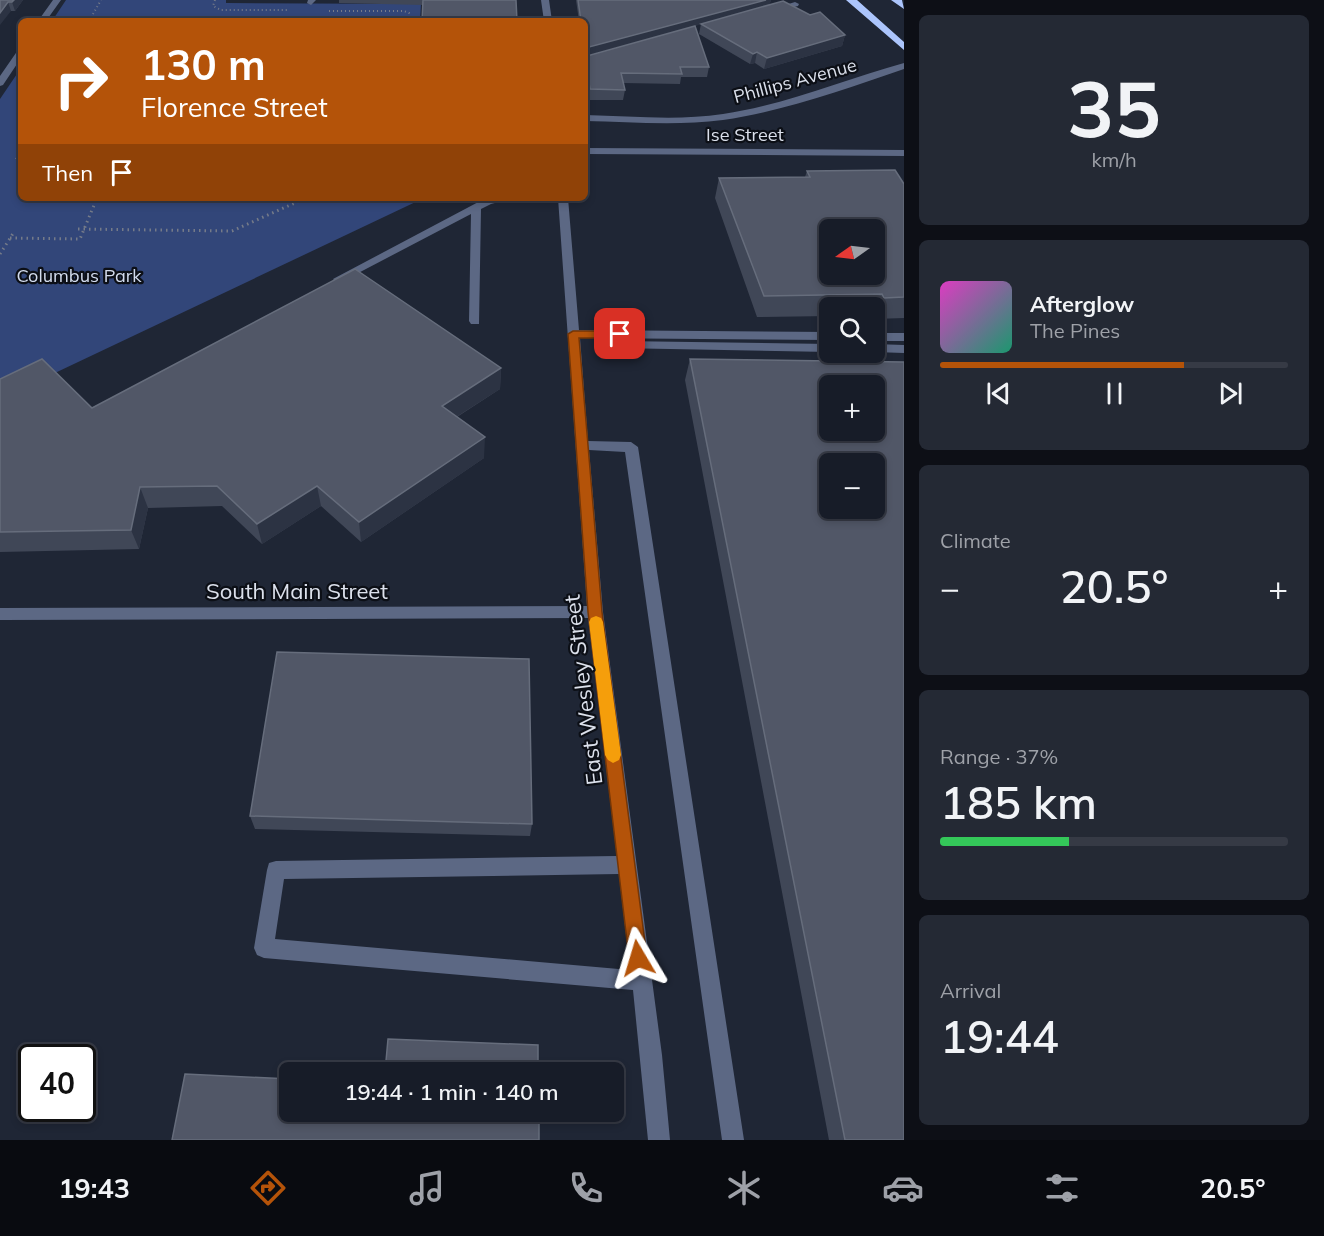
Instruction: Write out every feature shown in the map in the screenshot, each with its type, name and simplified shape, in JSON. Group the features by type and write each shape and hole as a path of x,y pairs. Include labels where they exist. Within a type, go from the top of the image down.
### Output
{"highway":[{"path":"843,0 872,18"},
{"path":"852,0 904,47"},
{"path":"896,0 904,6"}],"street":[{"path":"44,18 57,0"},
{"path":"545,0 548,18"},
{"path":"762,13 795,4"},
{"path":"0,83 18,56"},
{"name":"Phillips Avenue","path":"588,118 678,120 721,117 807,98 904,66"},
{"name":"Ise Street","path":"588,151 904,153"},
{"path":"331,283 488,201"},
{"name":"East Wesley Street","path":"563,201 595,612 659,1140"},
{"path":"476,207 476,321"},
{"path":"574,339 819,336"},
{"path":"885,337 904,337"},
{"path":"574,339 819,348"},
{"path":"885,348 904,349"},
{"path":"582,445 631,447 733,1140"},
{"name":"South Main Street","path":"0,614 595,612"},
{"path":"627,865 276,870 264,948 641,981"}],"path":[{"path":"91,18 101,0"},
{"path":"10,238 80,239 96,201"},
{"path":"78,229 232,231 299,201"},
{"path":"0,254 14,232"}],"green space":[{"path":"66,0 226,0 226,3 421,4 420,18 54,18"},
{"name":"Columbus Park","path":"18,72 18,201 418,201 0,399 0,99"}],"building":[{"path":"0,0 14,0 8,2 0,13"},
{"path":"423,0 516,0 517,18 422,18"},
{"path":"578,0 766,0 588,47 588,18 581,18"},
{"path":"783,1 810,15 820,12 845,35 767,58 757,52 753,54 701,24"},
{"path":"695,26 709,67 680,67 682,74 621,73 625,90 590,89 588,56"},
{"path":"895,170 904,184 904,297 885,298 882,294 764,296 719,178 810,177 807,171"},
{"path":"355,269 501,368 442,406 485,437 359,522 317,486 257,524 217,486 140,487 131,530 0,532 0,379 42,359 92,408"},
{"path":"690,359 819,361 819,363 904,362 904,1140 845,1140"},
{"path":"277,652 529,659 532,824 250,816"},
{"path":"388,1039 538,1045 538,1062 386,1062"},
{"path":"185,1074 279,1078 279,1122 539,1122 539,1140 172,1140"}],"slow traffic":[{"path":"596,622 613,755"}],"route":[{"path":"620,334 573,334 595,612 638,958"}]}
